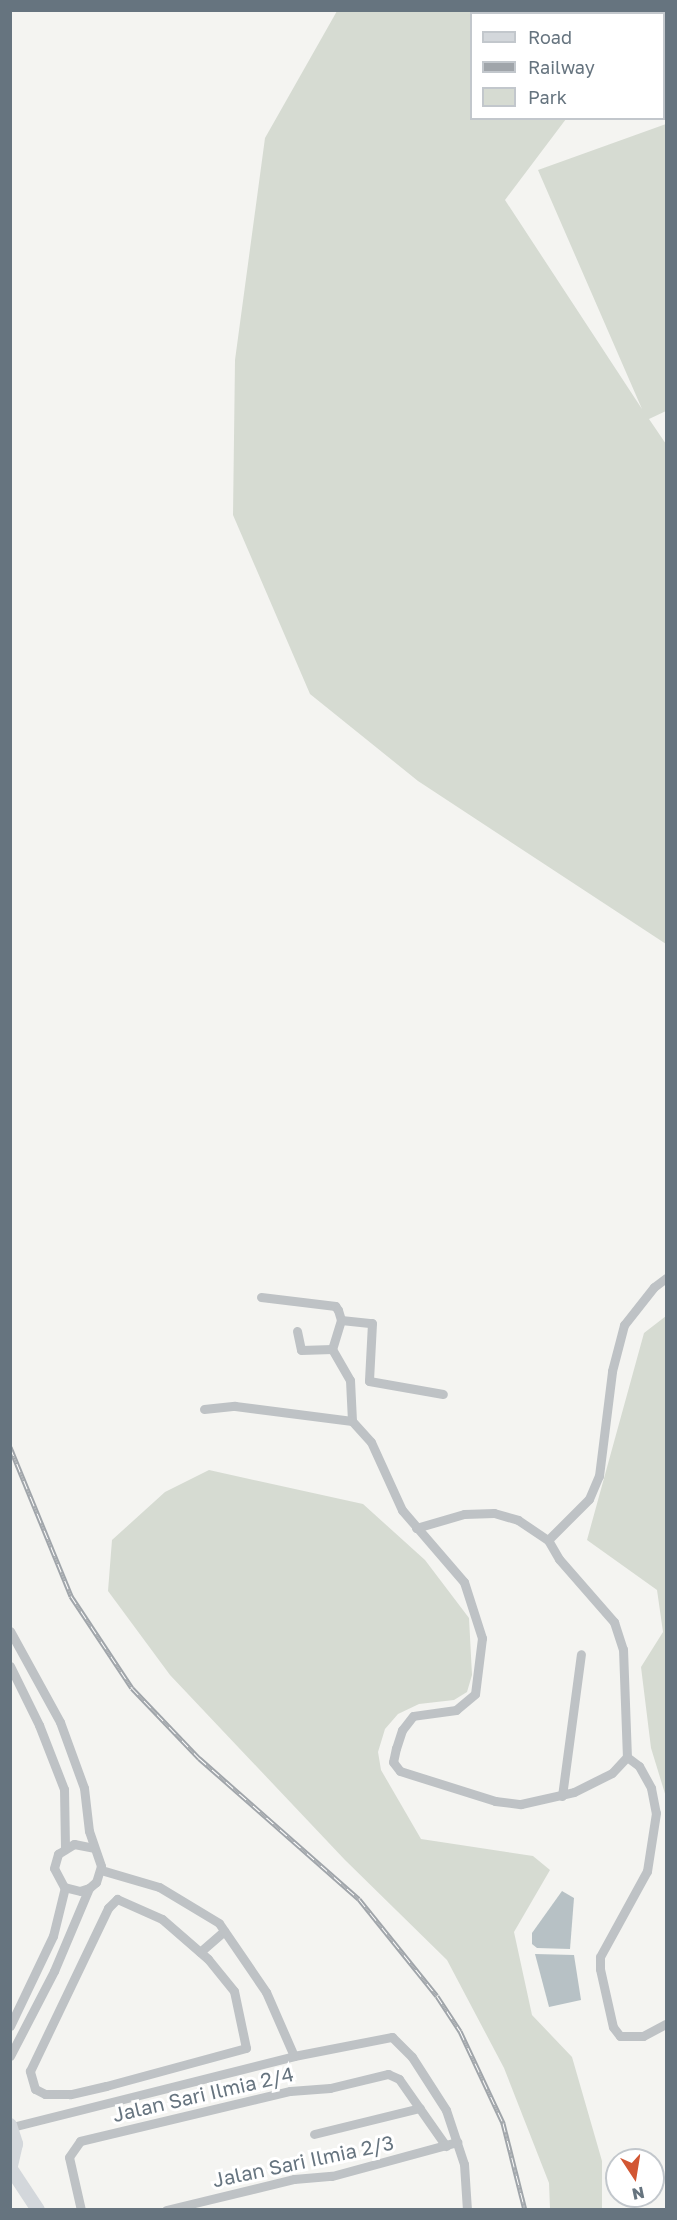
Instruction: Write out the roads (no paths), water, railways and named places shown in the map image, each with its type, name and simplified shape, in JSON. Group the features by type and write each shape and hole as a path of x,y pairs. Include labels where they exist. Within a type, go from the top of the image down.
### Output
{"street":[{"path":"548,1540 589,1499 596,1484 612,1371 624,1325 654,1287 666,1278"},
{"path":"261,1298 334,1306 342,1320 332,1349 350,1380 352,1421 371,1442 402,1510 416,1528 464,1581 478,1620 482,1659 475,1694 467,1704 456,1710 413,1716 407,1723 396,1748 396,1767 447,1787 507,1803 535,1803 562,1796 612,1773 627,1757 623,1649 614,1622 559,1558 548,1540 518,1520 494,1514 464,1514 416,1528"},
{"path":"342,1320 372,1323 369,1382 443,1394"},
{"path":"297,1330 301,1350 332,1349"},
{"path":"204,1408 235,1406 352,1421"},
{"path":"10,1631 60,1722 74,1757 84,1788 94,1848 101,1870"},
{"path":"562,1796 581,1654"},
{"path":"10,1666 39,1725 64,1789 65,1847 54,1868 65,1887 53,1936 10,2025"},
{"path":"627,1757 639,1766 651,1788 656,1813 647,1871 600,1957 600,1969 613,2027 620,2036 643,2036 666,2024"},
{"path":"65,1847 74,1844 94,1848"},
{"path":"10,2056 39,2004 89,1888 101,1870"},
{"path":"101,1870 159,1887 189,1902 224,1931 266,1992 294,2056"},
{"path":"65,1887 89,1888"},
{"path":"117,1899 162,1918 200,1952 234,1991 246,2048 106,2086 53,2096 35,2089 30,2071 56,2012 108,1908 117,1899"},
{"path":"200,1952 224,1931"},
{"path":"39,2004 56,2012"},
{"path":"38,2210 11,2169 16,2144 11,2126 111,2105 294,2056 392,2037 412,2057 432,2085 457,2142 464,2164 467,2210"},
{"name":"Jalan Sari Ilmia 2/4","path":"81,2210 69,2157 80,2141 290,2091 330,2088 388,2074 399,2079 420,2108"},
{"path":"106,2086 111,2105"},
{"path":"314,2134 420,2108 446,2146"},
{"name":"Jalan Sari Ilmia 2/3","path":"166,2210 294,2179 332,2176 457,2142"}],"railway":[{"path":"10,1447 71,1596 132,1688 199,1758 359,1899 437,1996 460,2031 503,2123 525,2210"}]}
